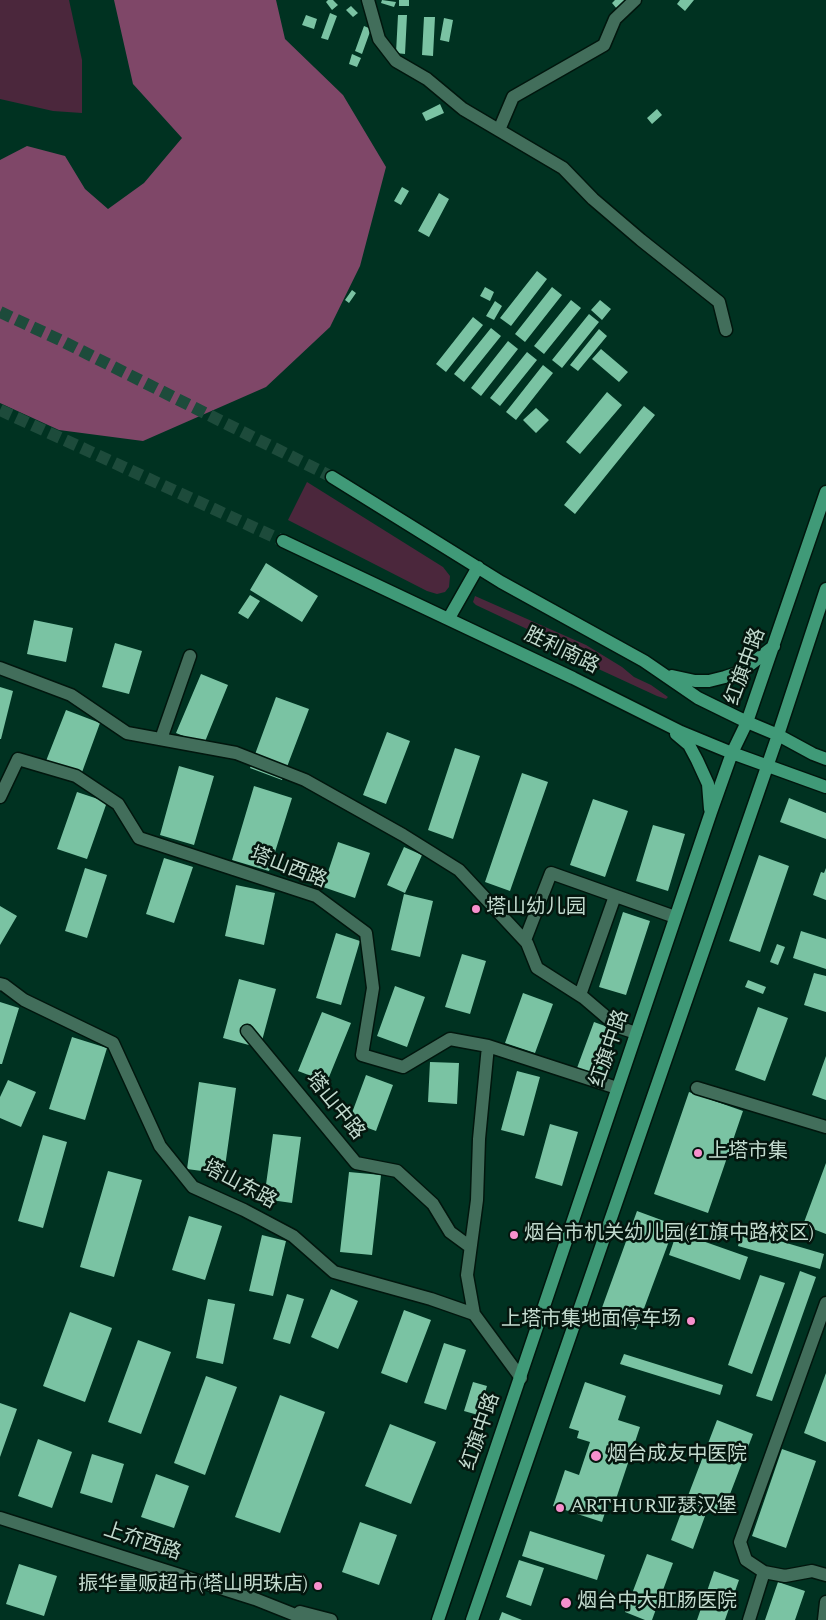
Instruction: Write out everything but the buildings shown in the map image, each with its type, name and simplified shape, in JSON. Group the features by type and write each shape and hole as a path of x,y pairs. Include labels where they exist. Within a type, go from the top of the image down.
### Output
{"main road":[{"name":"胜利南路","path":"332,477 501,582 644,661 698,698 826,759"},
{"name":"红旗中路","path":"438,1620 711,812 732,753 747,722 826,492"},
{"name":"胜利南路","path":"283,540 449,618 681,732 732,753 826,787"},
{"path":"449,618 478,567"},
{"path":"472,1620 768,765 826,589"},
{"path":"663,673 695,681 709,681 737,672 751,664 774,646"},
{"path":"660,722 689,745 708,784 711,812"}],"street":[{"path":"368,0 379,39 396,61 427,79 463,109 563,168 593,199 640,240 719,302 726,330"},
{"path":"498,130 513,97 604,46 615,19 635,0"},
{"path":"161,739 190,656"},
{"path":"0,668 71,695 127,733 236,753 305,780 403,835 459,870 525,940 534,956 537,968 580,995 618,1027 636,1033"},
{"name":"塔山西路","path":"0,797 18,759 76,776 118,804 139,838 316,896 366,933 373,988 362,1056 403,1067 450,1039 488,1046 618,1088"},
{"path":"525,940 551,873 675,917"},
{"path":"580,995 615,896"},
{"name":"塔山东路","path":"0,984 4,984 24,1000 113,1043 160,1146 193,1187 244,1210 293,1236 334,1272 431,1299 474,1314"},
{"name":"塔山中路","path":"247,1031 356,1163 397,1171 433,1204 450,1232 470,1246"},
{"path":"488,1046 479,1139 476,1200 467,1275 474,1314 521,1378"},
{"path":"697,1088 826,1128"},
{"path":"826,1303 740,1542 746,1560 764,1572 785,1576 812,1571 826,1575"},
{"name":"上夼西路","path":"0,1518 255,1599 308,1620"},
{"path":"749,1620 764,1572"},
{"path":"824,1620 826,1602"},
{"name":"上夼西路","path":"273,1606 332,1620"}],"shaded area":[{"path":"0,0 69,0 82,60 82,113 53,111 0,99"},
{"path":"114,0 276,0 285,39 343,95 386,167 360,266 330,327 266,387 143,441 59,430 0,403 0,160 27,146 65,156 85,189 108,209 144,183 182,138 133,84"},
{"path":"307,482 443,567 450,576 449,587 445,592 437,594 427,591 288,520"},
{"path":"475,596 586,645 668,697 666,699 657,696 579,660 527,629 476,605 473,602"}],"tunnel":[{"path":"0,312 60,340 332,477"},
{"path":"0,410 283,541"}],"place":[{"name":"塔山幼儿园","path":"476,909"},
{"name":"上塔市集","path":"698,1153"},
{"name":"烟台市机关幼儿园(红旗中路校区)","path":"514,1235"},
{"name":"上塔市集地面停车场","path":"691,1321"},
{"name":"烟台成友中医院","path":"596,1456"},
{"name":"ARTHUR亚瑟汉堡","path":"560,1508"},
{"name":"振华量贩超市(塔山明珠店)","path":"318,1586"},
{"name":"烟台中大肛肠医院","path":"566,1603"}]}
